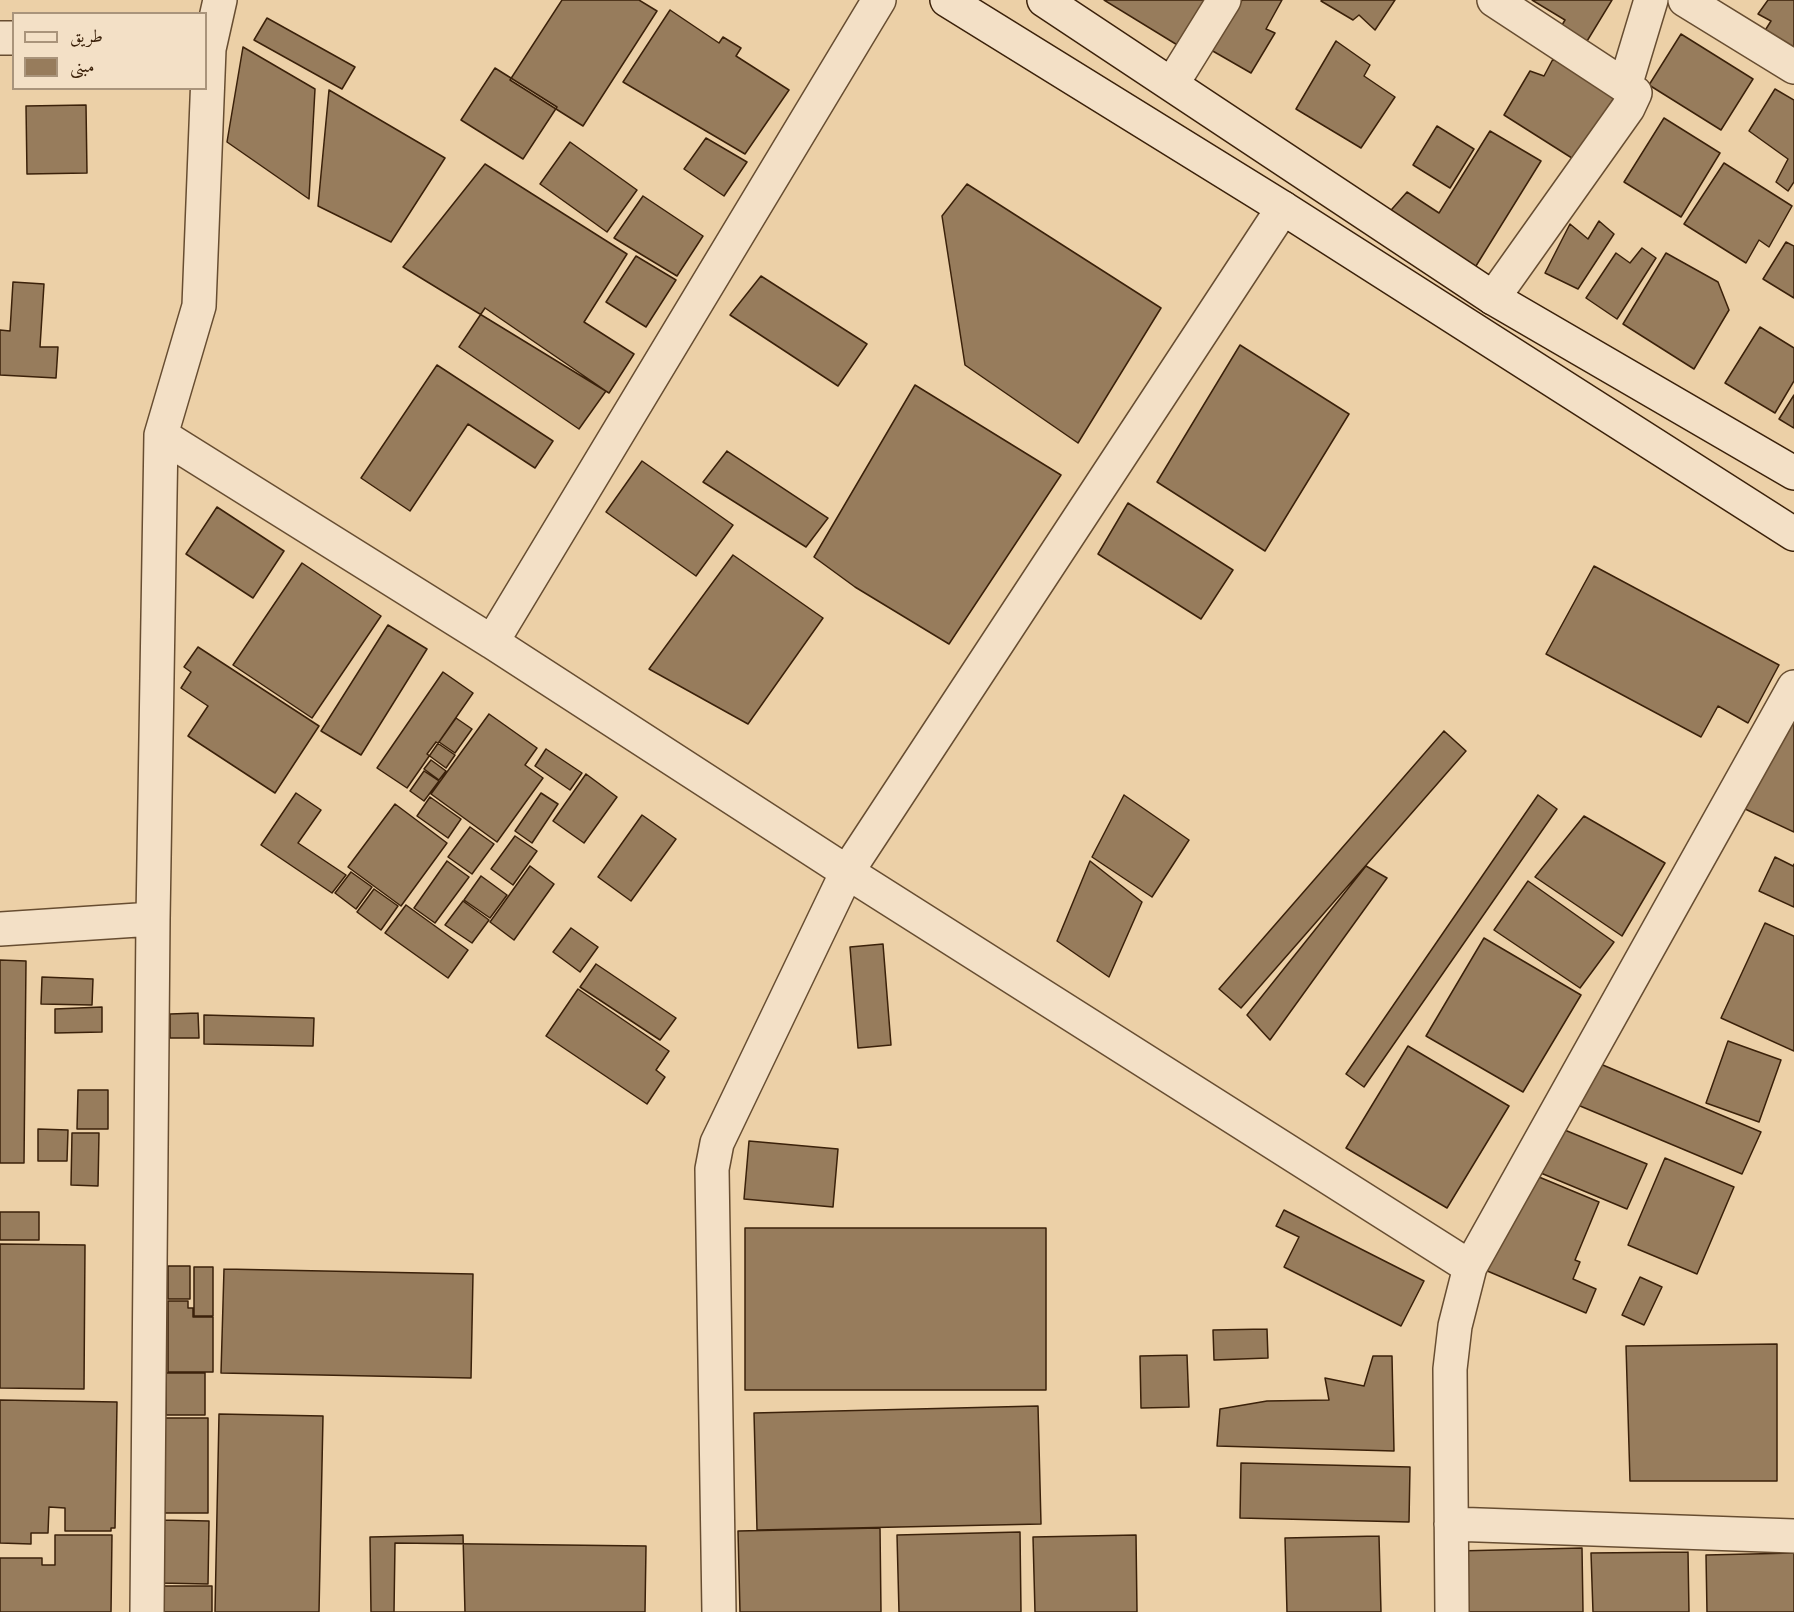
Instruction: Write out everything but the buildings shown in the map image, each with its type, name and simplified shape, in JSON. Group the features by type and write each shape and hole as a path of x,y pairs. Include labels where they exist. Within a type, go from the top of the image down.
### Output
{"street":[{"path":"207,48 220,0"},
{"path":"492,642 879,0"},
{"path":"947,0 1283,208 1794,534"},
{"path":"1044,0 1493,298 1794,473"},
{"path":"1172,84 1224,0"},
{"path":"1493,298 1628,108 1635,93 1494,0"},
{"path":"1625,86 1651,0"},
{"path":"1685,0 1794,67"},
{"path":"147,1612 153,919 161,435 199,306 206,90"},
{"path":"719,1612 712,1193 717,1143 847,872 1283,208"},
{"path":"161,435 492,642 847,872 1470,1267"},
{"path":"1452,1612 1450,1360 1455,1326 1470,1267 1794,687"},
{"path":"0,929 153,919"},
{"path":"1451,1524 1794,1536"}]}
